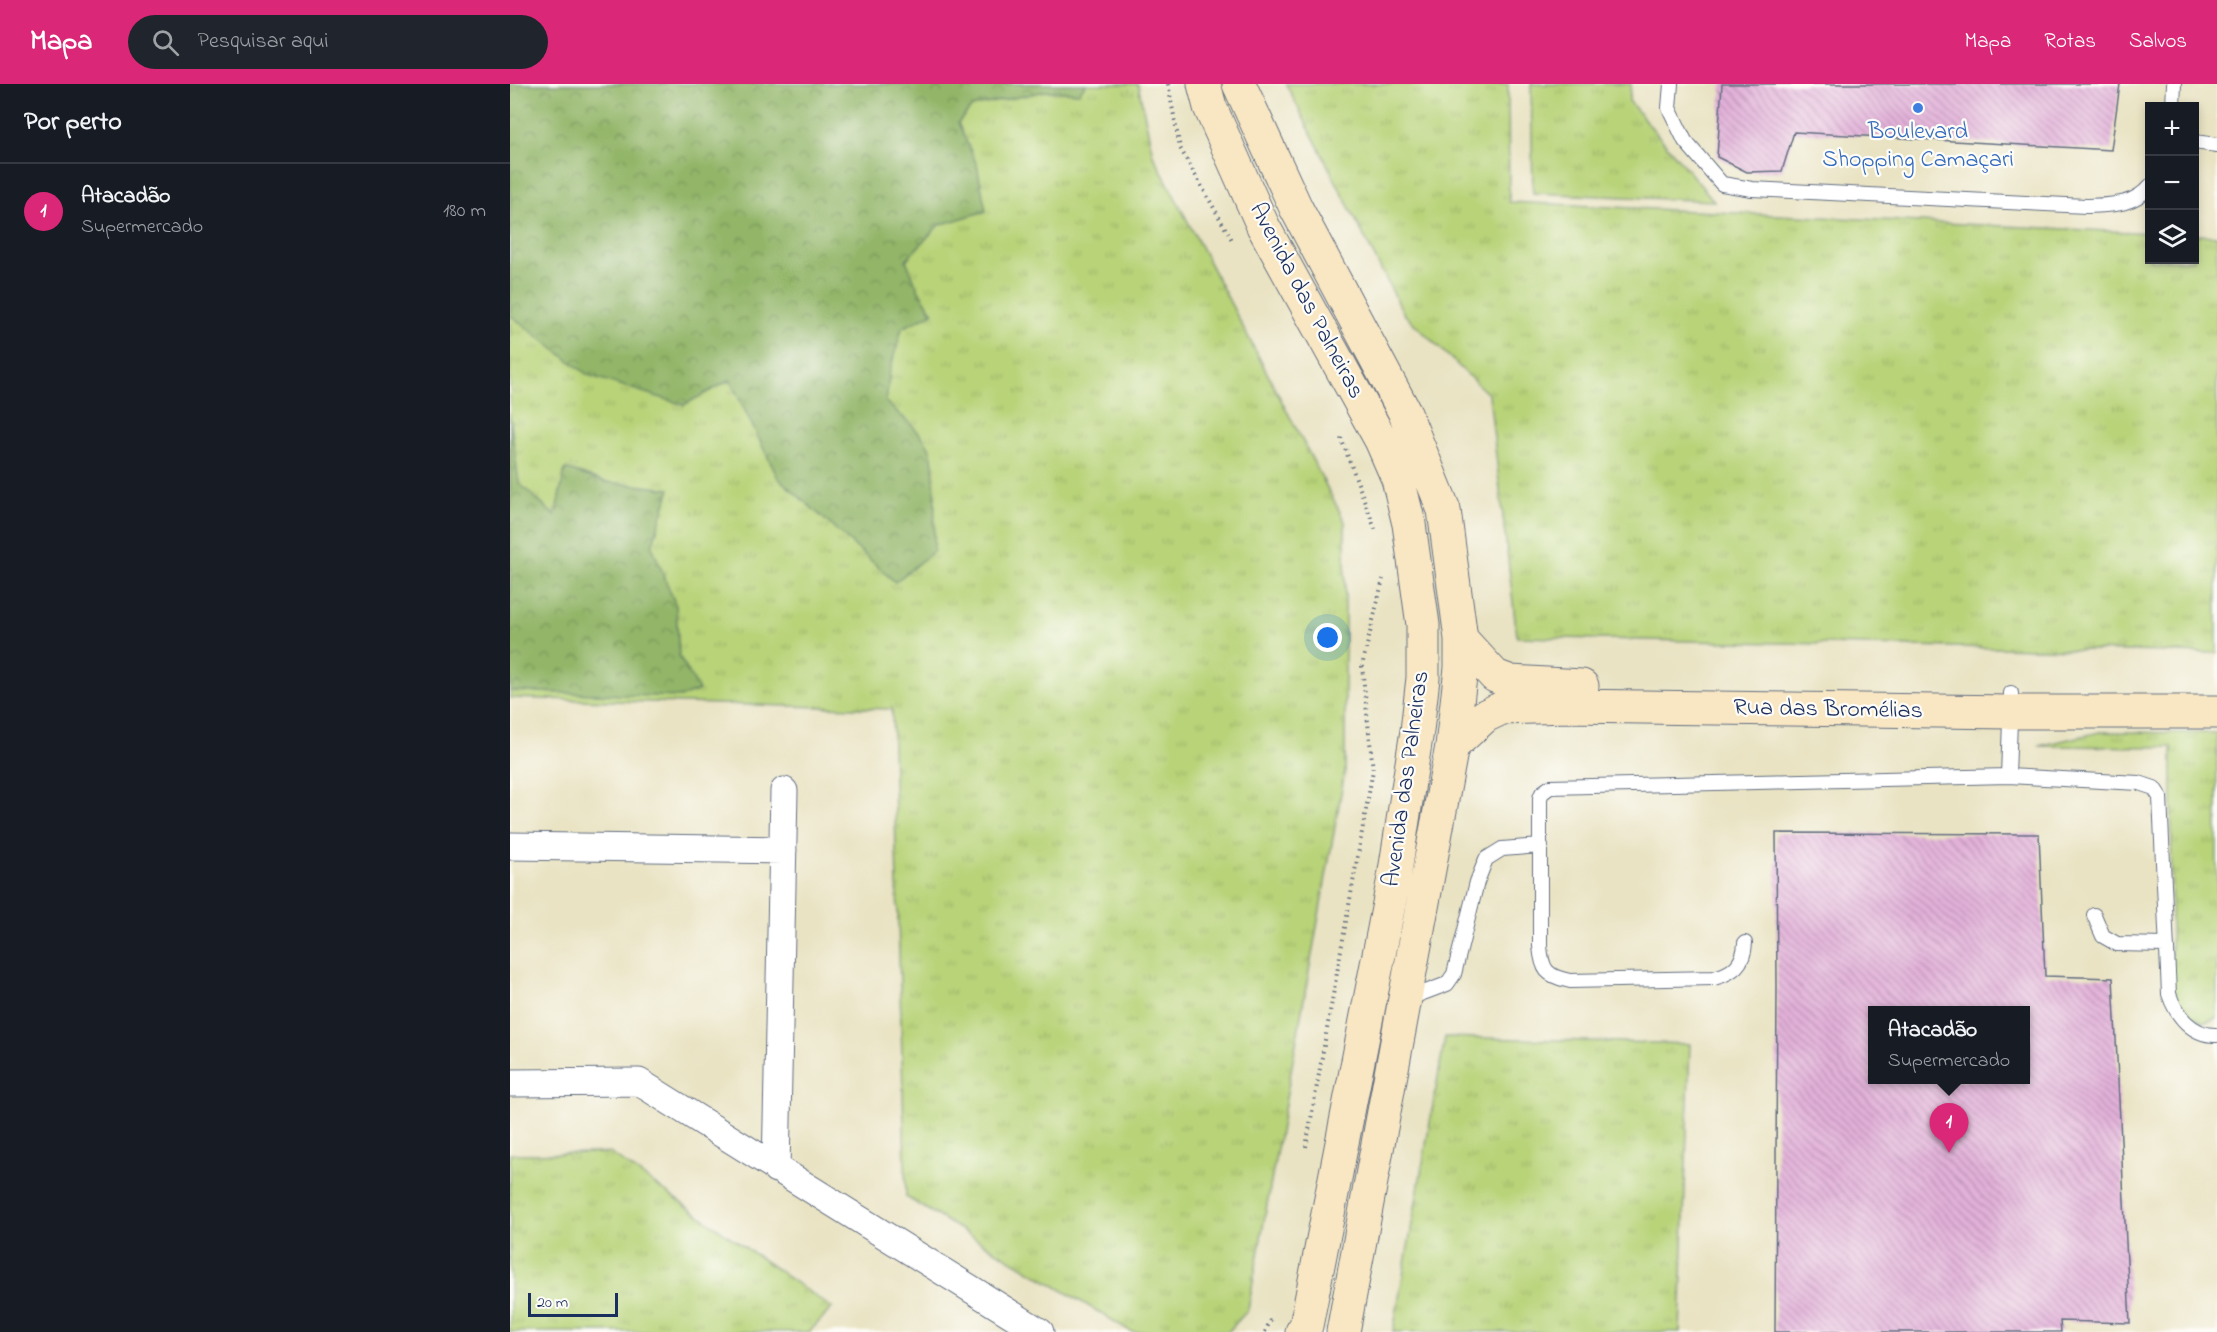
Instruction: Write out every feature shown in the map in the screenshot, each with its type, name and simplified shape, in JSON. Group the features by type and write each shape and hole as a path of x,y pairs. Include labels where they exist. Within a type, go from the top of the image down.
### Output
{"street":[{"name":"Avenida das Palneiras","path":"1204,84 1210,107 1263,226 1381,440 1398,479 1409,524 1423,625 1423,678 1418,731 1394,878 1306,1326 1302,1332"},
{"name":"Avenida das Palneiras","path":"1239,84 1296,208 1404,411 1439,499 1445,521 1461,639 1461,669 1452,746 1343,1332"},
{"name":"Rua das Bromélias","path":"1461,639 1495,676 1511,682 2217,712"},
{"name":"Rua das Bromélias","path":"1452,746 1485,716 1502,708 2010,703 2217,697"},
{"path":"776,1169 784,791"},
{"path":"510,846 783,850"},
{"path":"510,1083 639,1082 1040,1332"}],"lane":[{"path":"1671,84 1669,108 1685,141 1722,184 1752,189 2086,206 2118,204 2141,196 2145,192"},
{"path":"2173,102 2174,84"},
{"path":"2199,143 2217,145"},
{"path":"2008,776 2010,703"},
{"path":"1745,943 1744,953 1737,967 1728,974 1714,978 1570,981 1554,978 1547,973 1541,962 1540,798 1542,793 1550,787 2008,776 2139,783 2154,788 2160,797 2169,994 2182,1020 2197,1030 2217,1035"},
{"path":"1404,1000 1447,984 1454,974 1486,859 1502,849 1541,846"},
{"path":"2094,915 2103,936 2116,944 2166,945"}],"path":[{"path":"1168,84 1180,148 1233,241"},
{"path":"1338,429 1379,539"},
{"path":"1305,1154 1373,770 1362,666 1385,570"},
{"path":"1265,1332 1274,1314"}],"green space":[{"path":"510,84 1138,84 1153,155 1345,522 1345,771 1248,1310 1228,1332 1132,1332 906,1197 892,709 510,698"},
{"path":"510,84 1086,84 1079,93 1046,91 972,107 958,123 977,165 986,211 939,225 906,260 918,289 933,313 902,328 890,370 886,402 919,433 928,445 931,454 935,512 934,551 895,582 778,478 730,380 684,405 588,375 510,315"},
{"path":"1286,84 1508,84 1509,202 2145,233 2145,264 2199,264 2199,235 2217,236 2217,653 1517,637 1489,395 1404,314"},
{"path":"1531,84 1631,84 1629,101 1714,201 1533,193"},
{"path":"510,417 519,483 555,516 565,469 606,482 670,489 652,546 676,606 679,656 699,690 681,697 510,691"},
{"path":"2100,732 2217,733 2217,1018 2204,1022 2180,1011 2171,985 2172,747 2039,746"},
{"path":"1445,1037 1690,1044 1680,1332 1393,1332"},
{"path":"610,1153 832,1308 809,1332 510,1332 510,1154"}],"building":[{"name":"Boulevard Shopping Camaçari","path":"1722,84 2120,84 2111,150 1794,132 1782,171 1747,172 1717,157"},
{"path":"1776,833 2039,834 2045,976 2113,978 2130,1323 2060,1321 2061,1332 1775,1332"}],"place":[{"name":"Boulevard Shopping Camaçari","path":"1918,108"},
{"name":"Atacadão","path":"1949,1153"}]}
